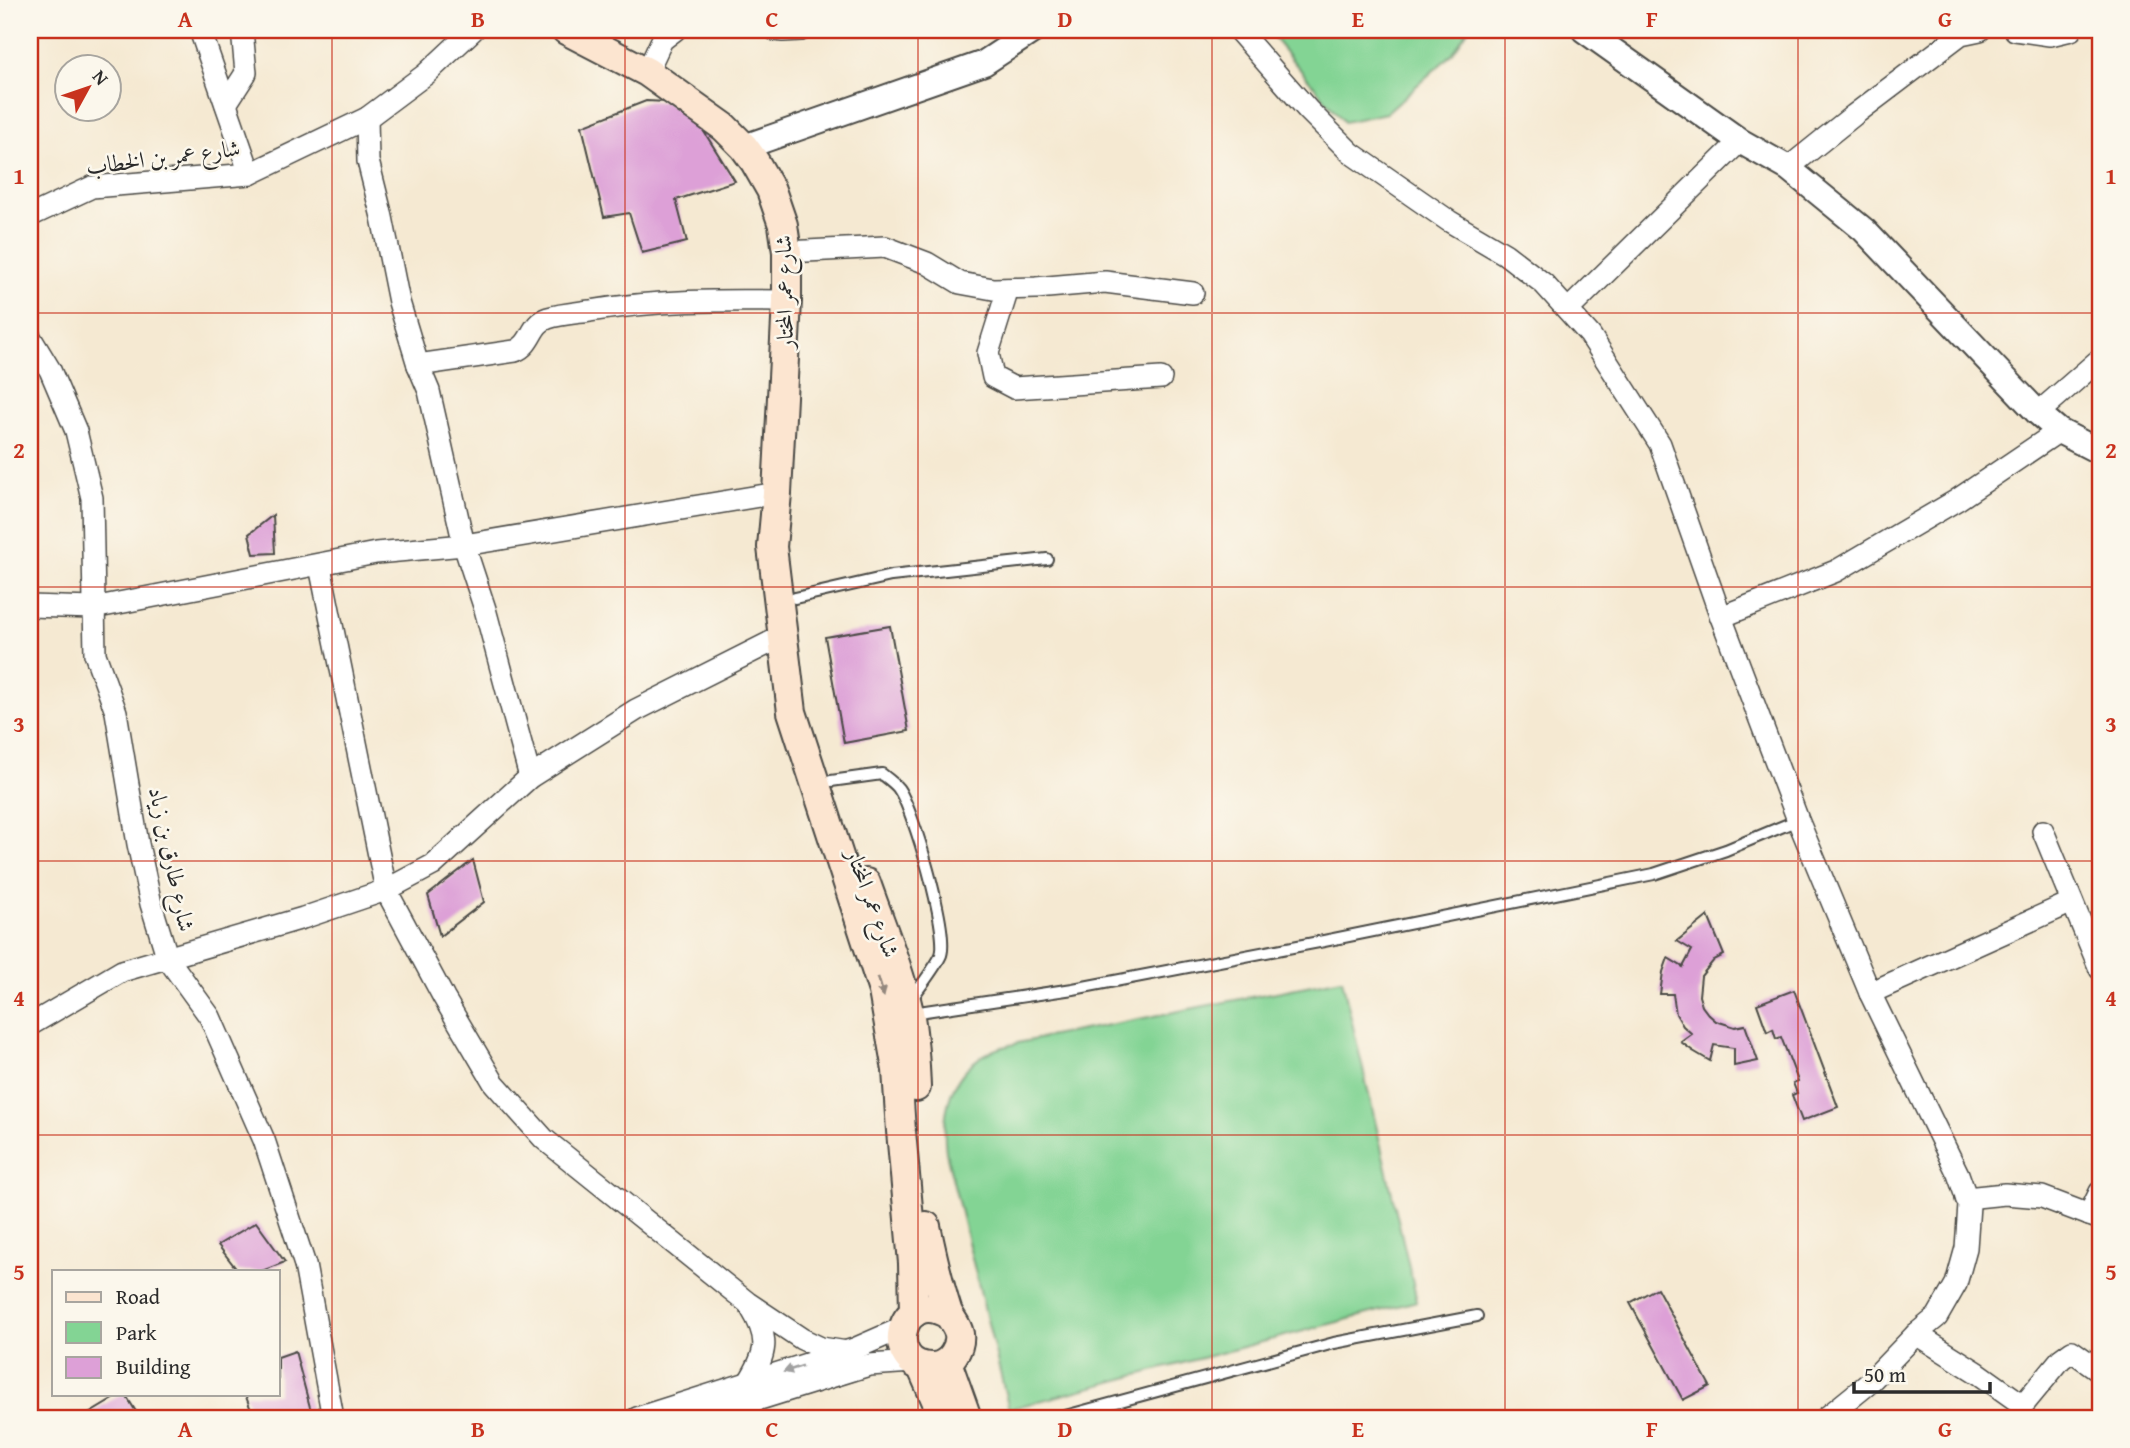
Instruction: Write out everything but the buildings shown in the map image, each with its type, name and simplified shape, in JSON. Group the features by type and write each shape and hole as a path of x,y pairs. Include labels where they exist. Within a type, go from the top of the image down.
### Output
{"main road":[{"name":"شارع عمر المختار","path":"566,30 647,72 724,127 744,147 771,190 783,225 787,252 787,301 778,493 772,547 792,712 883,991 892,1031 914,1263 908,1320"},
{"name":"شارع عمر المختار","path":"778,493 795,597 803,675 813,721 908,1009 915,1053 925,1220 935,1271 949,1315"},
{"path":"927,1363 958,1348 960,1339 959,1330 949,1315 930,1308 908,1320 901,1337 902,1346 906,1355 927,1363 967,1418"},
{"path":"927,1363 944,1418"}],"street":[{"path":"201,30 250,174"},
{"path":"226,104 246,72 242,30"},
{"name":"شارع عمر بن الخطاب","path":"30,216 92,187 250,174 367,118 426,74 473,30"},
{"path":"647,72 662,40 676,30"},
{"path":"775,30 801,30"},
{"path":"744,147 984,62 1034,30"},
{"path":"1238,30 1308,110 1352,153 1449,220 1505,254 1544,285 1590,335 1660,444 1721,617 1798,820 1870,993 1958,1174 1969,1205 1966,1248 1956,1284 1937,1317 1916,1334 1868,1384 1826,1418"},
{"path":"1584,30 1740,141 1788,168 1864,230 2038,413 2059,431 2100,452"},
{"path":"1788,168 1961,34 1980,30"},
{"path":"2015,30 2050,35 2071,30"},
{"path":"367,118 368,161 399,302 418,365 429,391 464,545 485,608 530,777"},
{"path":"1568,310 1740,141"},
{"path":"787,252 885,247 927,263 960,283 993,289 1105,282 1193,292"},
{"path":"1008,289 988,353 993,377 1014,388 1161,378"},
{"path":"418,365 515,351 525,346 538,324 550,318 679,302 787,301"},
{"name":"شارع طارق بن زياد","path":"30,337 50,370 76,431 92,498 95,654 116,712 151,904 168,959 210,1017 264,1140 305,1265 334,1418"},
{"path":"2038,413 2100,359"},
{"path":"1721,617 1836,571 1956,500 2059,431"},
{"path":"30,606 93,608 376,553 464,545 778,493"},
{"path":"320,566 386,890 444,999 494,1083 544,1139 748,1303 802,1339 821,1348 847,1352"},
{"path":"30,1025 122,971 303,918 386,890 433,865 530,777 636,710 783,636"},
{"path":"2043,831 2100,969"},
{"path":"1870,993 2072,902"},
{"path":"1966,1198 2005,1194 2042,1197 2095,1217 2100,1192"},
{"path":"748,1303 761,1324 765,1339 759,1366 748,1383"},
{"path":"637,1418 847,1352 908,1320"},
{"path":"1916,1334 2023,1405 2071,1350 2100,1371"},
{"path":"699,1418 869,1365 927,1363"}],"lane":[{"path":"795,597 891,576 1047,559"},
{"path":"831,780 882,774 899,789 917,833 936,901 942,939 941,955 908,1009"},
{"path":"908,1009 1099,984 1654,874 1727,850 1798,820"},
{"path":"1058,1418 1334,1343 1477,1316"}],"green space":[{"path":"1267,30 1468,30 1452,54 1386,113 1344,122"},
{"path":"1342,979 1417,1301 1009,1409 946,1152 947,1108 957,1081 976,1060 1001,1047"}]}
